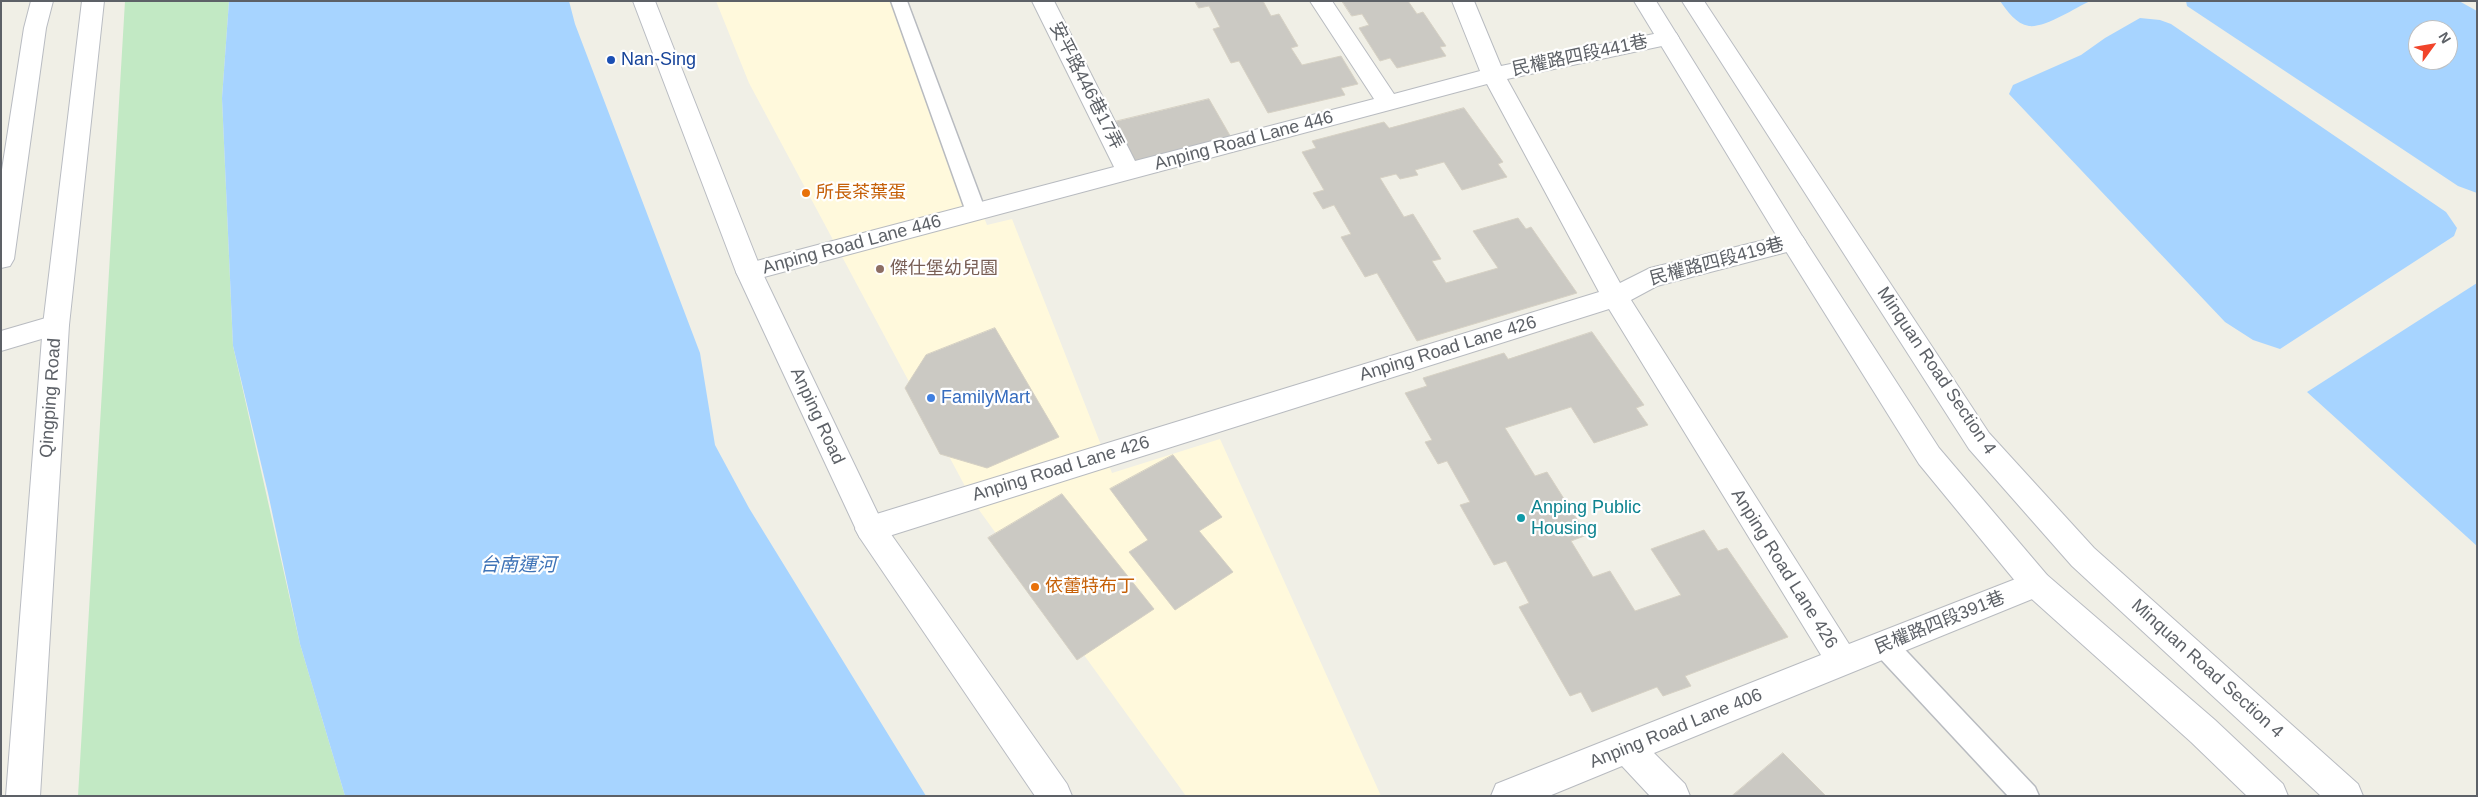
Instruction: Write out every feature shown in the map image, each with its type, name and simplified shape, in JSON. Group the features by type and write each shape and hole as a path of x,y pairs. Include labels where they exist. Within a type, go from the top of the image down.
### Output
{"street":[{"path":"1,259 35,28 42,1"},
{"name":"Qingping Road","path":"23,796 56,325 93,1"},
{"name":"Anping Road","path":"644,1 749,272 870,529 1055,796"},
{"name":"安平路446巷17弄","path":"1043,1 1128,171"},
{"path":"1321,1 1388,103"},
{"path":"1463,1 1493,75 1615,297"},
{"path":"1645,1 1793,242 1929,456 2036,584 2203,731 2271,796"},
{"name":"Minquan Road Section 4","path":"1693,1 1979,441 2083,557 2346,796"},
{"name":"民權路四段441巷","path":"1493,75 1668,38"},
{"name":"Anping Road Lane 446","path":"749,272 1493,75"},
{"name":"民權路四段419巷","path":"1615,297 1650,278 1793,242"},
{"name":"Anping Road Lane 426","path":"870,529 1615,297 1843,662"},
{"path":"1,341 56,325"},
{"name":"民權路四段391巷","path":"1843,662 2036,584"},
{"name":"Anping Road Lane 406","path":"1508,796 1843,662"},
{"path":"1627,748 1673,796"}],"lane":[{"path":"899,1 976,212"},
{"path":"1884,646 2026,796"}],"shaded area":[{"path":"716,1 897,1 987,225 1012,219 1112,473 1220,439 1381,796 1186,796 974,503 749,83"}],"green space":[{"path":"125,1 229,1 222,98 233,346 300,644 345,796 78,796"}],"water":[{"name":"台南運河","path":"229,1 569,1 575,24 700,353 715,445 749,508 926,796 345,796 300,644 268,493 233,346 222,98"},
{"path":"2000,1 2090,1 2051,21 2036,26 2029,26 2016,20"},
{"path":"2186,1 2459,1 2477,11 2477,193 2458,186 2187,6"},
{"path":"2140,18 2160,20 2171,24 2446,212 2457,228 2454,236 2280,349 2253,340 2225,322 2009,94 2013,85 2081,55 2105,38"},
{"path":"2477,283 2477,546 2307,392"}],"building":[{"path":"1195,1 1263,1 1271,16 1279,14 1298,46 1291,48 1302,65 1341,56 1358,84 1341,88 1345,95 1268,113 1239,61 1231,63 1213,29 1220,27 1209,6 1199,8"},
{"path":"1342,1 1408,1 1417,14 1423,12 1446,46 1440,47 1446,56 1397,68 1390,58 1380,61 1359,28 1369,25 1362,14 1352,16"},
{"path":"1209,99 1232,139 1134,165 1114,122"},
{"path":"1464,108 1503,162 1498,164 1507,177 1462,190 1444,162 1415,170 1418,175 1400,179 1396,174 1380,178 1404,217 1413,214 1441,259 1432,261 1446,283 1498,268 1473,231 1518,218 1526,229 1531,227 1577,293 1417,341 1377,273 1365,277 1341,237 1351,234 1334,205 1323,209 1313,193 1324,190 1302,152 1316,148 1312,141 1384,122 1389,128"},
{"path":"995,328 1059,437 987,468 940,454 905,388 926,355"},
{"name":"Anping Public Housing","path":"1592,332 1644,405 1636,408 1648,425 1594,443 1571,407 1505,428 1535,476 1547,472 1587,535 1571,541 1593,577 1610,571 1635,611 1681,595 1651,549 1704,530 1718,551 1727,548 1788,637 1685,676 1691,686 1663,696 1657,687 1592,712 1581,692 1570,696 1519,607 1529,603 1506,561 1494,565 1460,505 1470,502 1447,461 1438,464 1425,442 1432,440 1405,393 1427,386 1423,378 1504,353 1508,359"},
{"path":"1173,455 1222,517 1199,531 1233,572 1175,610 1129,552 1148,540 1110,489"},
{"path":"1062,494 1154,609 1077,660 988,538"},
{"path":"1783,753 1826,796 1732,796"}],"place":[{"name":"Nan-Sing","path":"611,60"},
{"name":"所長茶葉蛋","path":"806,193"},
{"name":"傑仕堡幼兒園","path":"880,269"},
{"name":"FamilyMart","path":"931,398"},
{"name":"Anping Public Housing","path":"1521,518"},
{"name":"依蕾特布丁","path":"1035,587"}]}
